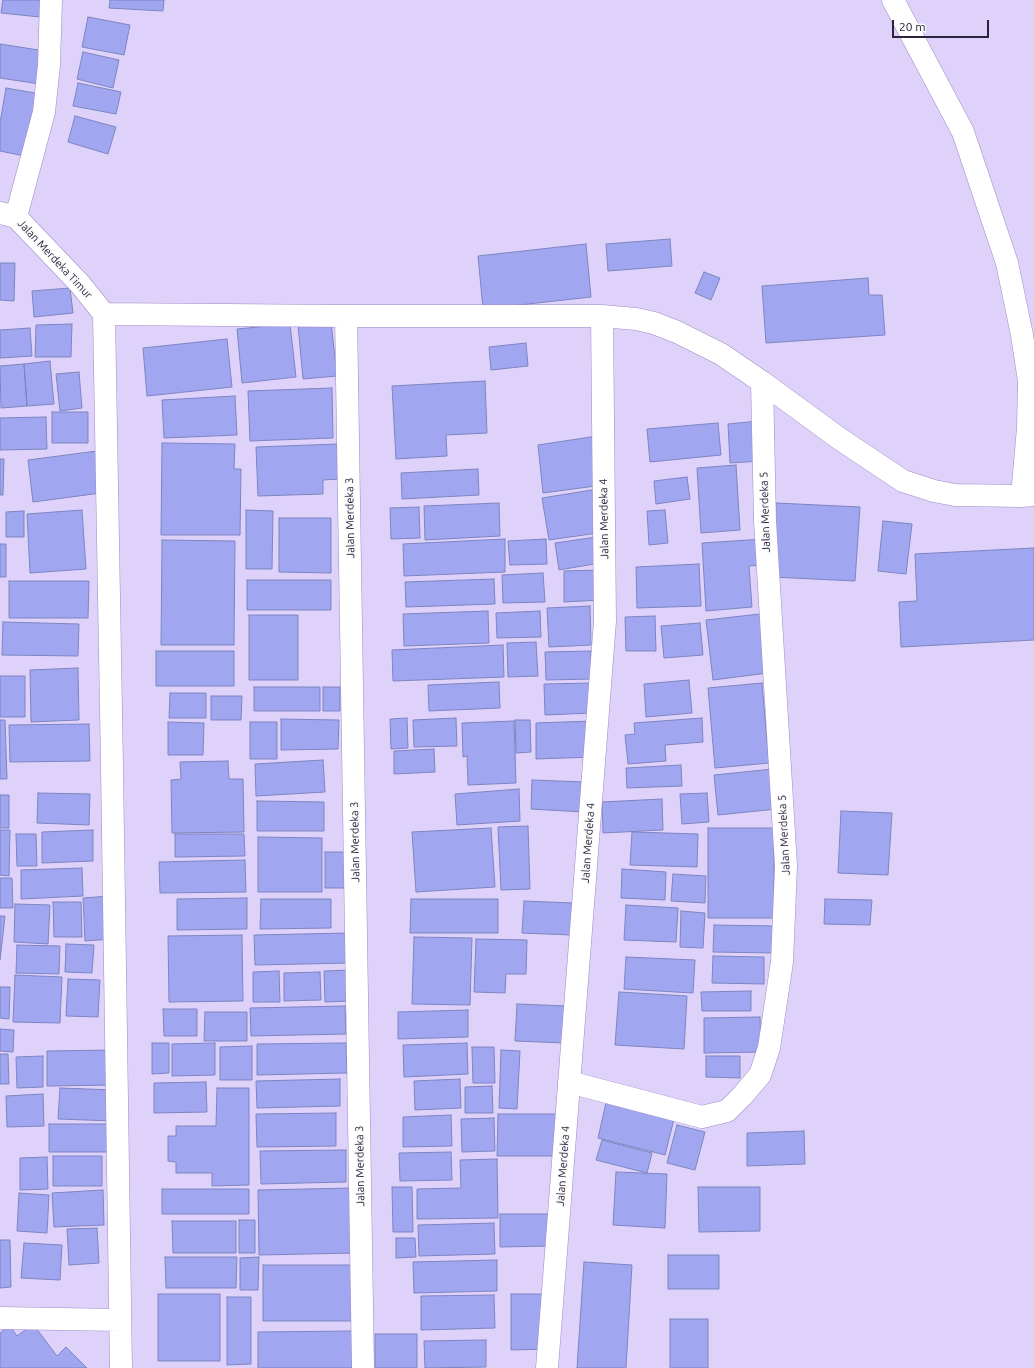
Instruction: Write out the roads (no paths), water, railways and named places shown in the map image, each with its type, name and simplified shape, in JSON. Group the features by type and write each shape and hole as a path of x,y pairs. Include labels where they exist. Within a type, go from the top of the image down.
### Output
{"street":[{"path":"8,215 44,112 49,65 51,0"},
{"path":"121,1368 104,314 602,316 636,318 677,332 721,354 840,439 902,481 934,491 955,495 1028,496 1028,381 1022,335 1007,263 963,132 893,0"},
{"name":"Jalan Merdeka Timur","path":"8,215 80,284 104,314"},
{"name":"Jalan Merdeka 3","path":"346,316 363,1368"},
{"name":"Jalan Merdeka 4","path":"547,1368 605,621 602,316"},
{"name":"Jalan Merdeka 5","path":"570,1082 702,1117 727,1111 742,1096 760,1075 769,1048 782,962 786,866 765,521 762,382"},
{"path":"0,1318 120,1320"}]}
